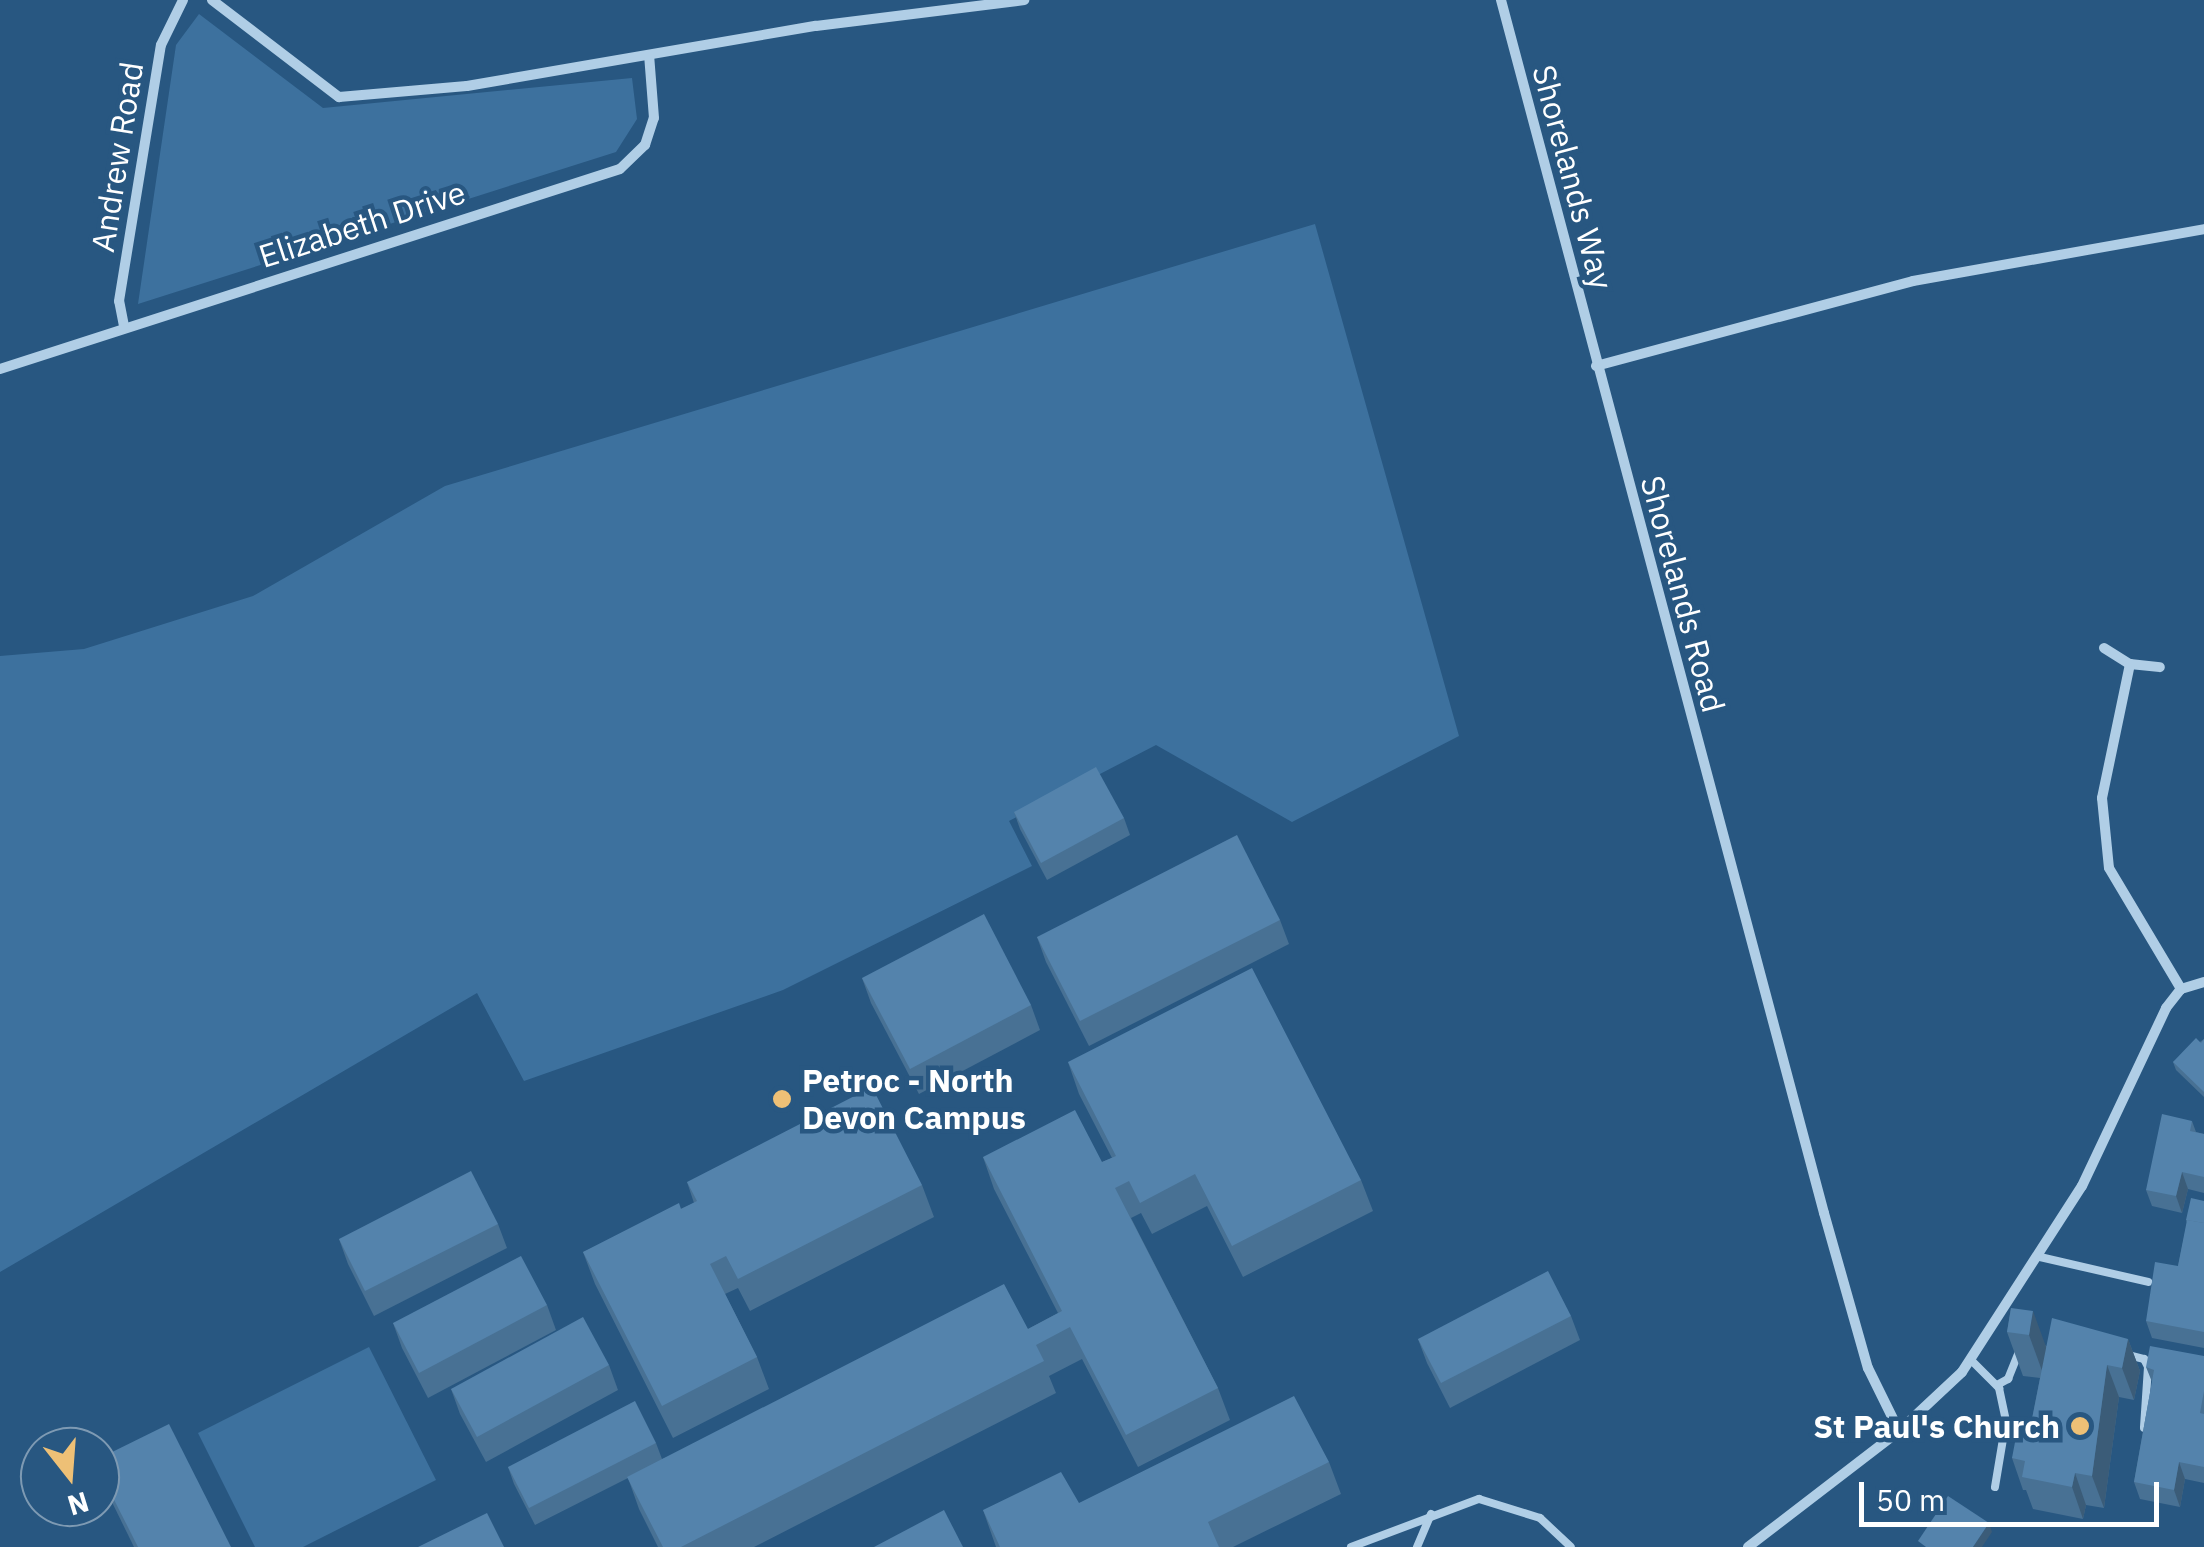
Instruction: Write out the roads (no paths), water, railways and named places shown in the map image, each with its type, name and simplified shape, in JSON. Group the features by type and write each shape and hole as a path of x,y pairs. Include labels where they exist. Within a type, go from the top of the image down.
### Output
{"street":[{"name":"Andrew Road","path":"124,326 119,301 161,46 183,0"},
{"path":"212,0 338,97 467,86 1024,0"},
{"name":"Shorelands Way","path":"1501,0 1596,366"},
{"name":"Elizabeth Drive","path":"0,368 620,170 645,145 654,118 649,55"},
{"path":"1596,366 1913,281 2204,229"},
{"name":"Shorelands Road","path":"1596,366 1868,1368 1899,1431"},
{"path":"2104,648 2130,664 2160,668"},
{"path":"2130,664 2102,798 2110,868 2143,935 2181,988"},
{"path":"1748,1547 1899,1431 1971,1360 2040,1258 2181,988 2204,982"}],"lane":[{"path":"2040,1258 2148,1282"},
{"path":"1997,1385 2008,1379 2022,1346 2037,1339"},
{"path":"2116,1352 2144,1359 2148,1367 2142,1439"},
{"path":"1971,1360 1997,1385 2006,1420 1995,1487"},
{"path":"1351,1547 1432,1514 1479,1500 1540,1518 1571,1547"},
{"path":"1417,1547 1432,1514"}],"place":[{"name":"Petroc - North Devon Campus","path":"782,1099"},
{"name":"St Paul's Church","path":"2080,1426"}]}
